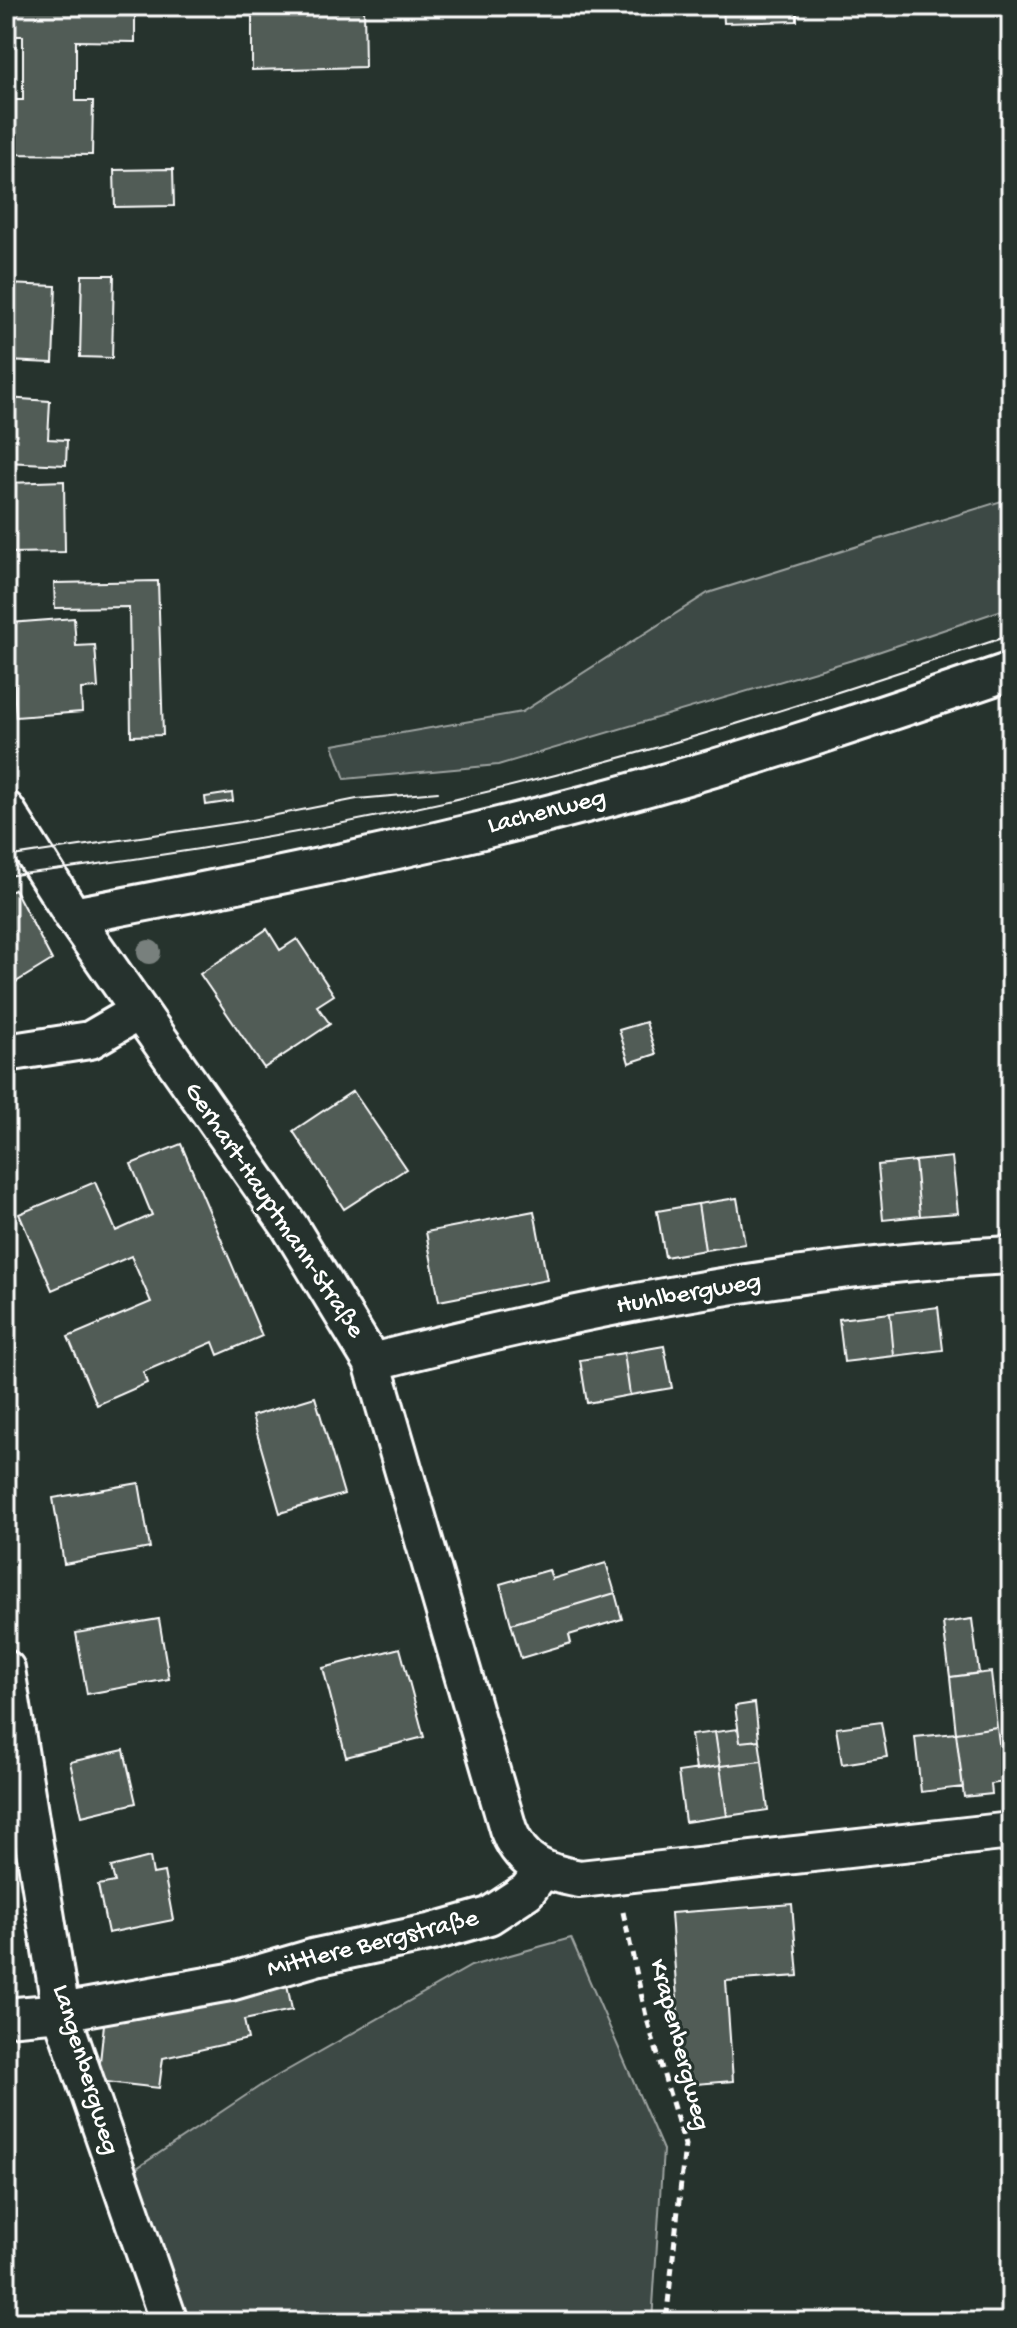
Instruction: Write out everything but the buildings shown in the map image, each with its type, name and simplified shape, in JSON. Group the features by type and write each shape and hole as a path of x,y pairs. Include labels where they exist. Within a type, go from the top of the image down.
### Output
{"street":[{"name":"Lachenweg","path":"73,916 204,891 613,797 806,740 1011,671"},
{"name":"Gerhart-Hauptmann-Straße","path":"6,810 138,1012 290,1227 372,1362 508,1829 525,1857 542,1871"},
{"path":"6,1053 90,1040 138,1012"},
{"name":"Huhlbergweg","path":"372,1362 511,1325 754,1283 937,1259 1011,1255"},
{"name":"Langenbergweg","path":"6,1669 61,2012 169,2322"},
{"path":"542,1871 580,1879 617,1876 1011,1831"},
{"name":"Mittlere Bergstraße","path":"6,2017 61,2012 230,1982 316,1957 489,1916 527,1891 542,1871"}],"path":[{"name":"Krapenbergweg","path":"617,1876 646,2016 685,2145 666,2322"}],"shaded area":[{"path":"1011,498 1011,607 866,656 498,765 345,779 333,745 522,712 708,593"},
{"path":"571,1938 663,2150 652,2322 184,2322 131,2172 263,2084 471,1966"}],"tram line":[{"path":"6,876 235,843 463,798 713,731 1011,635"},
{"path":"6,857 241,822 357,799 438,792"}]}
